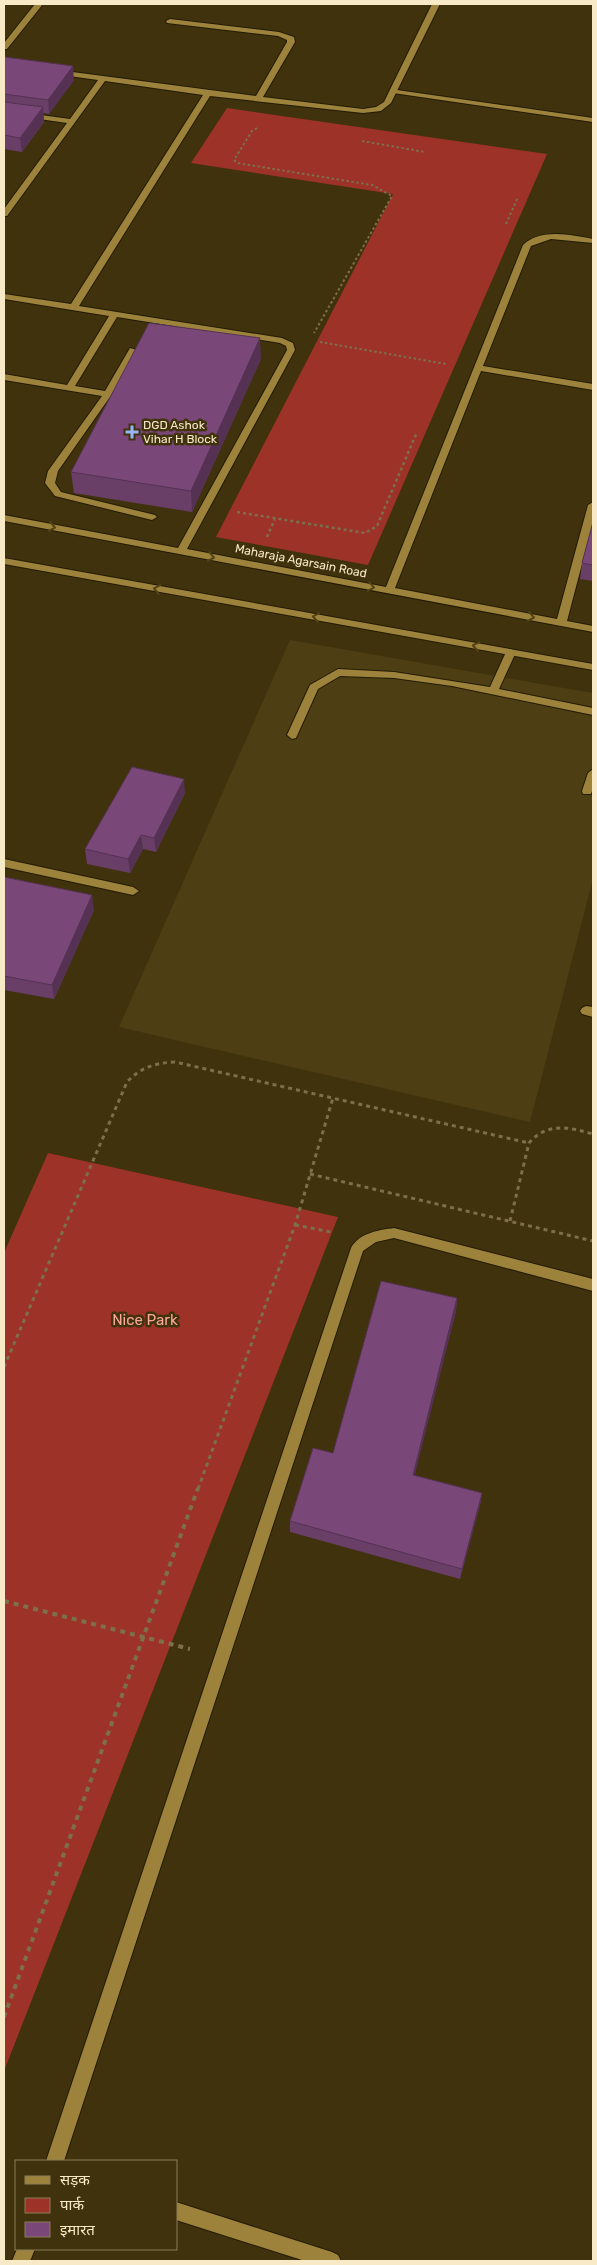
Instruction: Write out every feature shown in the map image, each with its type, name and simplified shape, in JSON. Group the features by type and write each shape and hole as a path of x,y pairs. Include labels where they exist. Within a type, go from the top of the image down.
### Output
{"street":[{"path":"4,47 39,4"},
{"path":"53,71 258,99 363,111 378,109 387,103 436,4"},
{"path":"170,21 279,34 291,39 258,99"},
{"path":"4,30 16,32"},
{"path":"4,214 103,78"},
{"path":"393,91 593,120"},
{"path":"73,308 208,93"},
{"path":"4,112 72,121"},
{"path":"389,591 480,368 527,245 537,238 555,236 593,241"},
{"path":"4,296 282,341 290,345 291,350 182,551"},
{"path":"69,388 114,314"},
{"path":"133,350 108,394 53,471 50,483 58,494 152,517"},
{"path":"480,368 593,387"},
{"path":"4,377 108,394"},
{"path":"560,623 593,505"},
{"name":"Maharaja Agarsain Road","path":"4,518 593,629"},
{"path":"4,561 593,667"},
{"path":"493,691 511,652"},
{"path":"292,735 314,687 338,672 394,675 452,683 593,712"},
{"path":"586,791 593,773"},
{"path":"4,863 132,891"},
{"path":"54,2160 358,1248 373,1237 394,1233 593,1285"},
{"path":"178,2212 332,2261"}],"path":[{"path":"262,127 252,131 234,160 237,163 372,185 392,196 310,341"},
{"path":"319,342 446,364"},
{"path":"275,519 356,533 365,533 371,530 377,526 419,427"},
{"path":"4,1367 127,1082 134,1074 146,1066 158,1062 175,1062 529,1143"},
{"path":"4,2017 295,1224 334,1098"},
{"path":"510,1221 529,1143 534,1136 548,1127 558,1126 593,1134"},
{"path":"310,1174 593,1241"},
{"path":"4,1601 145,1636 222,1658"}],"shaded area":[{"path":"290,640 593,693 593,879 530,1122 119,1027"}],"green space":[{"path":"227,108 547,154 368,565 216,537 393,194 191,163"},
{"name":"Nice Park","path":"48,1153 338,1217 4,2071 4,1253"}],"building":[{"path":"5,57 73,66 48,100 4,94"},
{"path":"4,102 43,107 20,138 4,135"},
{"path":"149,323 260,338 191,491 71,472"},
{"path":"593,522 593,565 582,563"},
{"path":"132,767 184,779 154,838 141,835 128,859 85,849"},
{"path":"4,877 92,895 52,985 4,976"},
{"path":"381,1281 457,1298 413,1475 482,1493 462,1569 290,1521 313,1448 333,1453"}],"place":[{"name":"DGD Ashok Vihar H Block","path":"132,432"}]}
